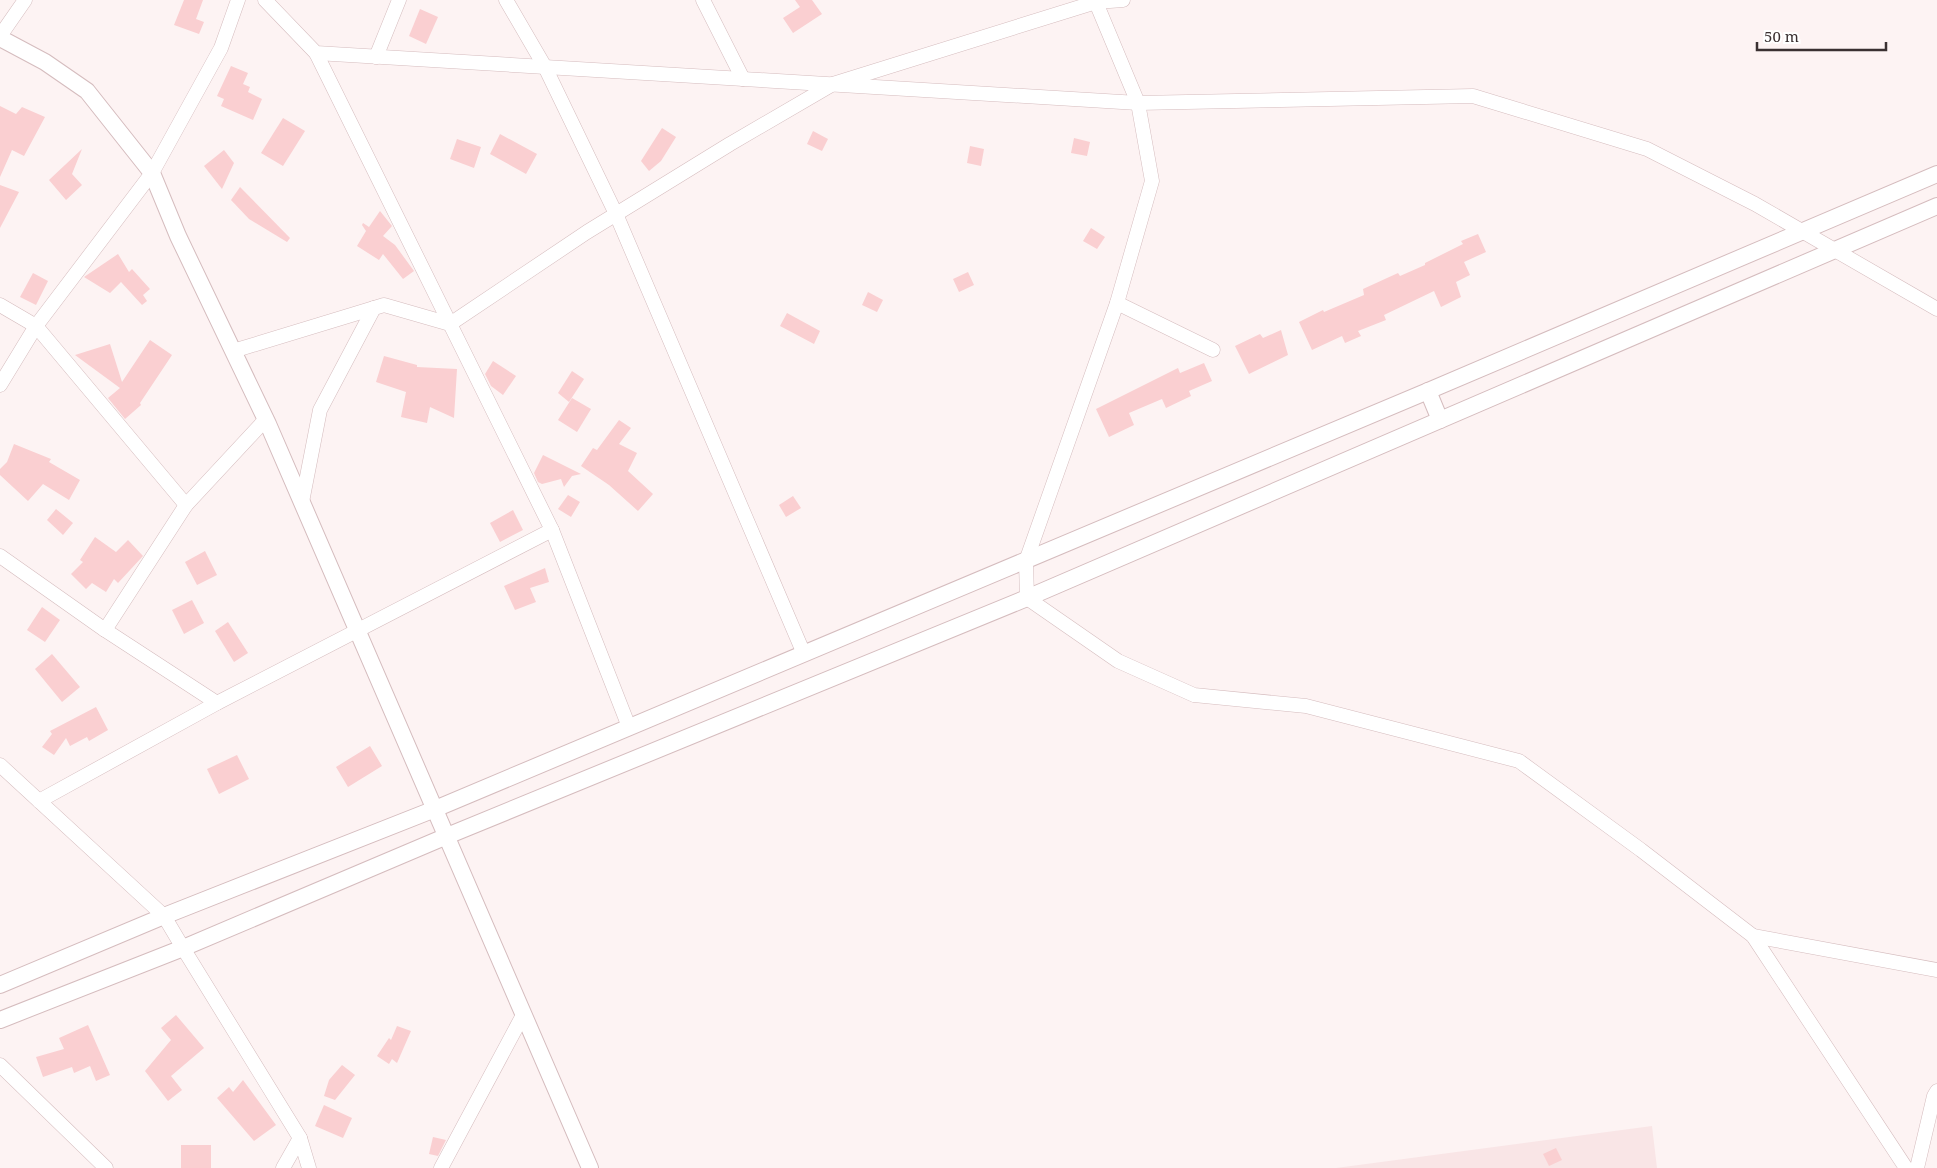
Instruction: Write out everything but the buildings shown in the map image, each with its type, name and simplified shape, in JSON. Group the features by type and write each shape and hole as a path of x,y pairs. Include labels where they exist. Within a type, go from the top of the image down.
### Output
{"street":[{"path":"25,0 0,37 45,62 87,91 152,173 178,236 266,419 590,1168"},
{"path":"0,385 36,326 152,173 220,48 238,0"},
{"path":"265,0 316,53 552,530 629,727"},
{"path":"376,57 399,0"},
{"path":"506,0 546,67 616,214 804,654"},
{"path":"703,0 743,79"},
{"path":"233,351 384,305 450,324 616,214 833,84 1095,1 1124,0"},
{"path":"1027,598 1026,560 1117,303 1152,180 1138,102 1095,1"},
{"path":"316,53 1138,102 1473,96 1647,149 1804,231 1937,309"},
{"path":"0,985 164,916 435,809 1428,391 1937,174"},
{"path":"0,1020 183,948 447,836 1027,598 1937,206"},
{"path":"1117,303 1213,350"},
{"path":"0,305 36,326 186,505"},
{"path":"302,502 320,410 374,308"},
{"path":"1428,391 1440,420"},
{"path":"106,630 186,505 266,419"},
{"path":"39,801 218,703 552,530"},
{"path":"0,556 106,630 218,703"},
{"path":"1027,598 1118,661 1194,695 1306,706 1519,761 1641,850 1753,936 1906,1168"},
{"path":"0,765 164,916 300,1138 309,1168"},
{"path":"1753,936 1937,970"},
{"path":"441,1168 523,1015"},
{"path":"0,1065 106,1168"},
{"path":"1917,1168 1934,1096 1937,1091"},
{"path":"282,1168 300,1138"}],"shaded area":[{"path":"1652,1126 1657,1168 1336,1168"}]}
